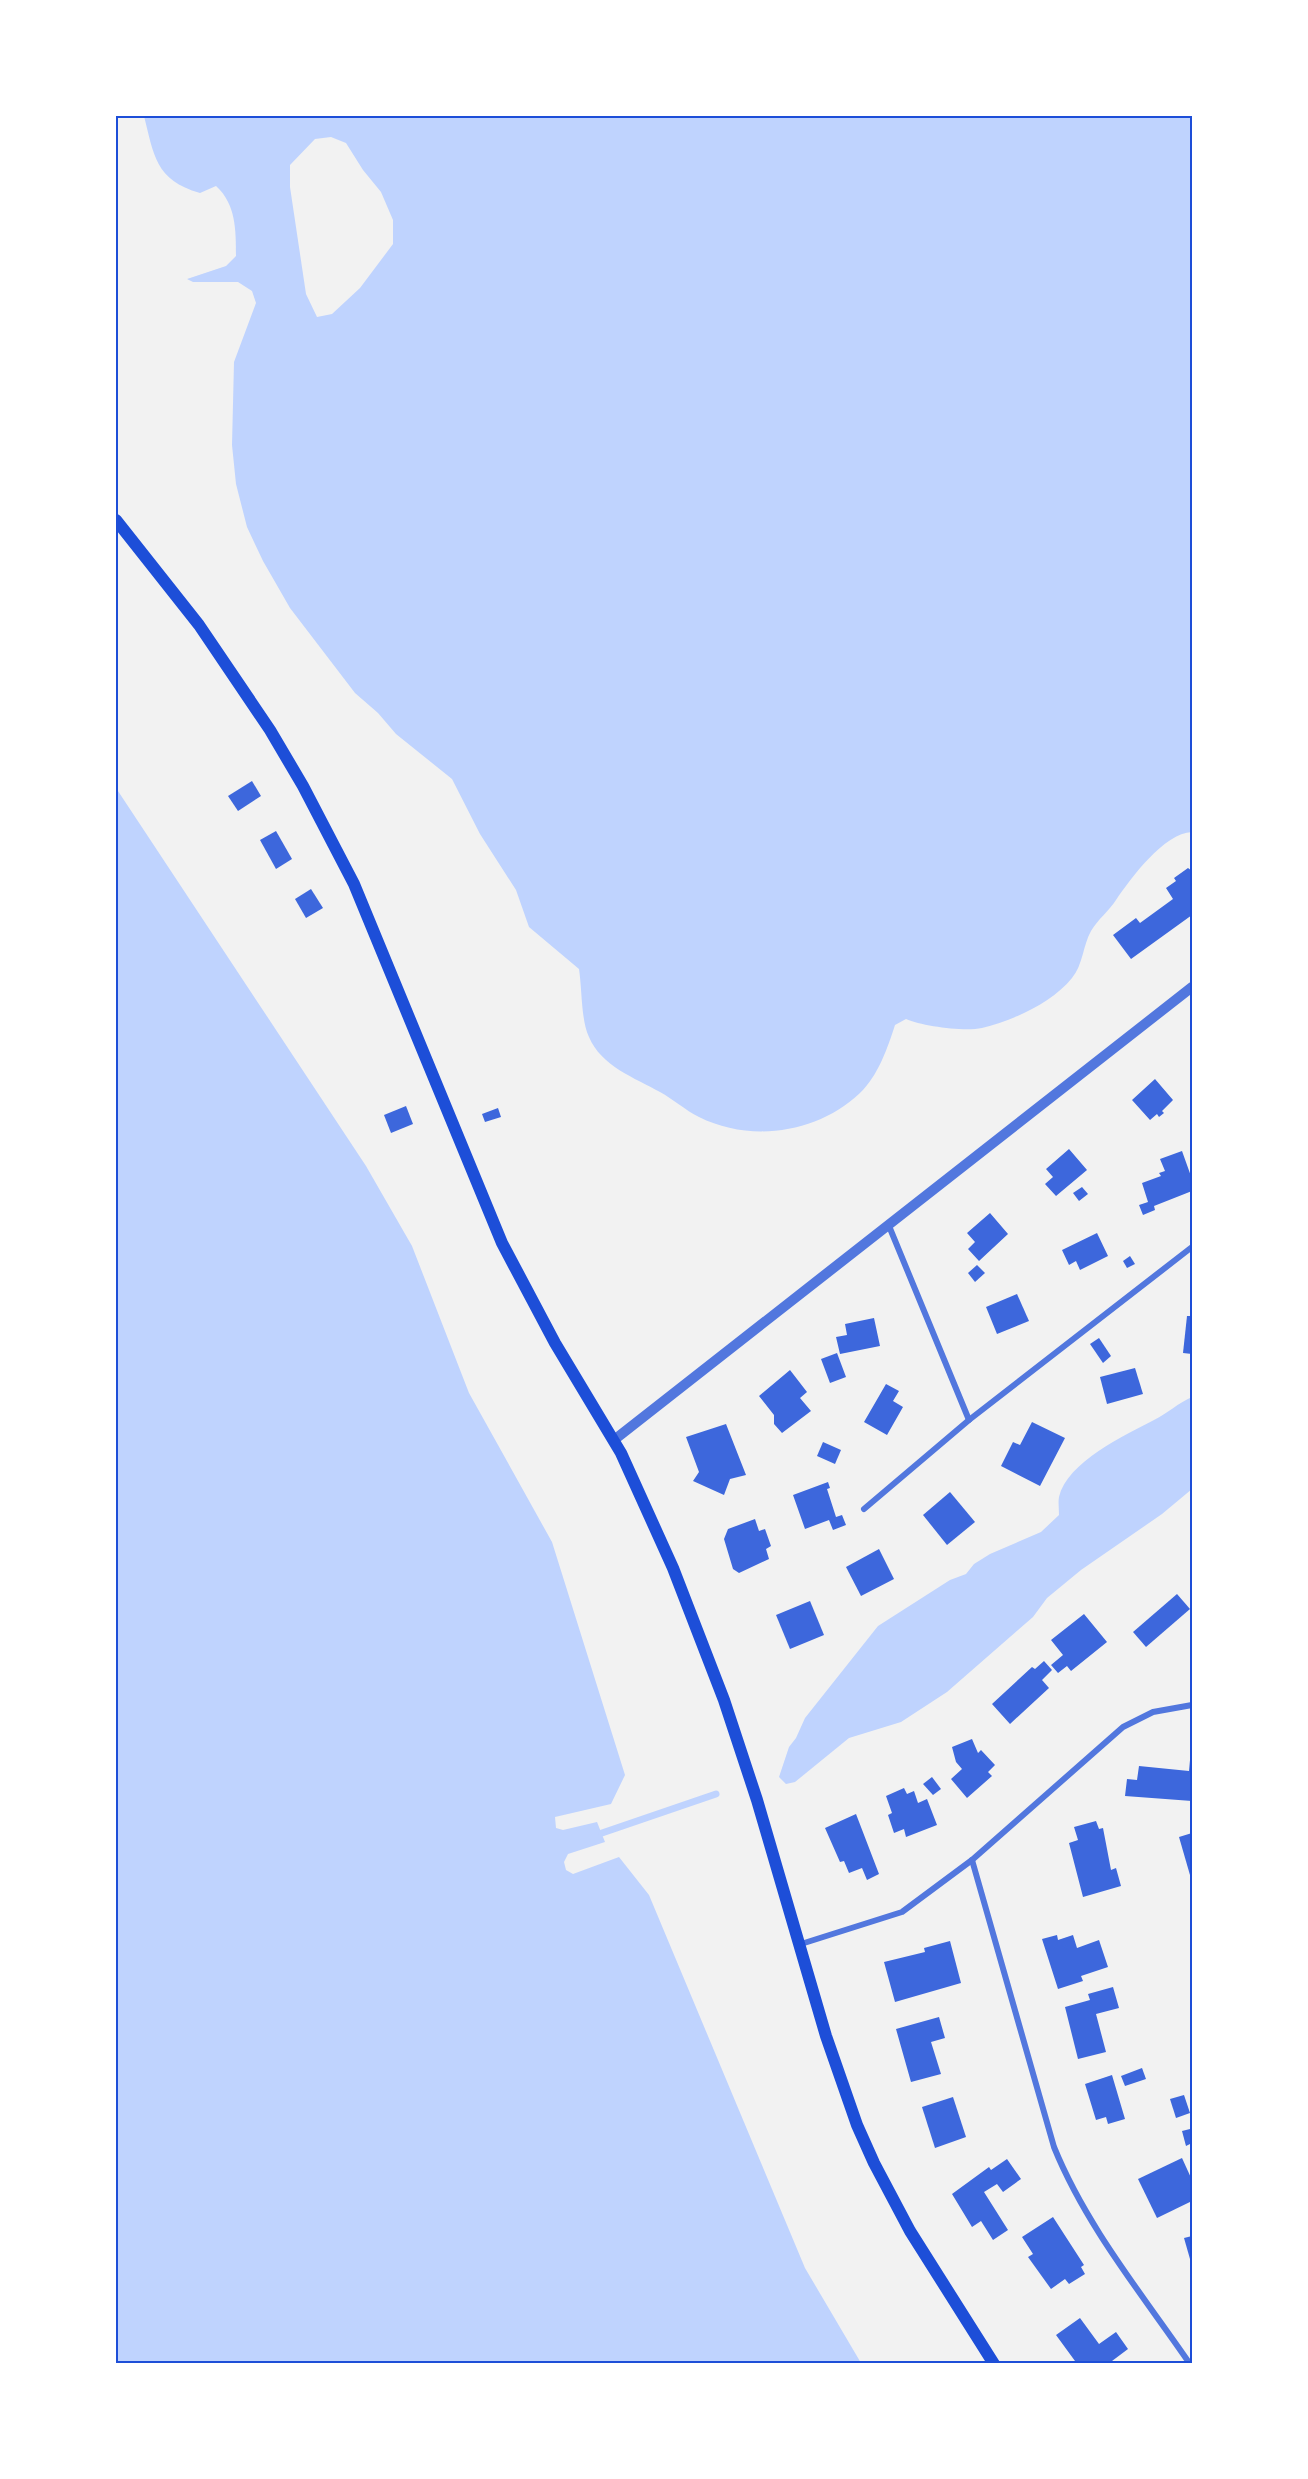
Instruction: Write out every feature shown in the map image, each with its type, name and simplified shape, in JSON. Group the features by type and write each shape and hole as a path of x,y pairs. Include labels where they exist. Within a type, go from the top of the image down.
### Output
{"main road":[{"path":"116,520 199,625 270,730 314,806 358,893 476,1185 502,1243 555,1343 614,1440 661,1540 720,1689 801,1944 844,2089 874,2163 929,2263 994,2364"}],"street":[{"path":"614,1440 1192,987"},
{"path":"889,1226 969,1420"},
{"path":"864,1509 969,1420 1192,1247"},
{"path":"801,1944 902,1912 972,1860 1123,1727 1153,1712 1192,1705"},
{"path":"972,1860 1054,2147 1090,2219 1190,2364"}],"water":[{"path":"144,116 1192,116 1192,832 1181,834 1170,840 1139,869 1091,931 1076,973 1054,995 1018,1016 982,1028 943,1028 906,1019 895,1025 882,1061 866,1086 843,1107 824,1117 783,1130 740,1130 699,1117 620,1070 594,1047 586,1030 579,969 529,927 516,890 480,834 452,779 396,734 378,713 355,693 290,608 263,561 247,527 236,484 232,445 234,362 256,303 252,291 238,282 193,282 187,279 226,266 236,256 234,218 228,201 216,186 200,193 185,188 165,173 154,154","holes":["331,137 346,143 363,170 381,192 393,220 393,244 360,288 332,314 317,317 306,294 290,187 290,165 315,139"]},
{"path":"116,788 366,1166 412,1246 469,1393 552,1542 625,1775 611,1804 555,1817 556,1828 563,1830 597,1822 605,1842 568,1854 564,1862 566,1870 573,1874 619,1857 649,1895 805,2268 861,2363 116,2363"},
{"path":"1192,1397 1192,1489 1162,1514 1081,1570 1047,1598 1033,1617 947,1692 901,1722 849,1738 795,1782 786,1784 779,1777 789,1747 805,1718 878,1626 950,1580 966,1574 974,1564 990,1554 1041,1532 1059,1515 1059,1497 1064,1484 1085,1461 1113,1442"}],"building":[{"path":"252,781 261,796 238,811 228,796"},
{"path":"276,831 292,859 276,869 260,840"},
{"path":"1188,868 1192,871 1192,915 1131,959 1113,935 1136,918 1140,923 1173,899 1166,888 1176,881 1174,878"},
{"path":"311,889 323,908 306,918 295,899"},
{"path":"1155,1079 1173,1100 1162,1111 1164,1113 1159,1117 1157,1114 1150,1120 1132,1100"},
{"path":"406,1106 413,1124 391,1133 384,1115"},
{"path":"498,1108 501,1117 485,1122 482,1114"},
{"path":"1069,1149 1087,1170 1056,1196 1045,1184 1053,1177 1046,1169"},
{"path":"1182,1151 1192,1179 1192,1191 1154,1206 1155,1210 1143,1215 1139,1205 1148,1202 1142,1183 1161,1176 1159,1173 1165,1171 1160,1159"},
{"path":"1082,1187 1088,1194 1079,1201 1073,1193"},
{"path":"990,1213 1008,1234 979,1261 968,1249 975,1242 967,1233"},
{"path":"1097,1233 1108,1256 1080,1270 1076,1261 1069,1265 1062,1250"},
{"path":"1130,1256 1135,1264 1127,1268 1123,1261"},
{"path":"977,1265 985,1273 975,1282 968,1273"},
{"path":"1017,1294 1029,1321 997,1334 986,1307"},
{"path":"1187,1316 1192,1316 1192,1354 1183,1353"},
{"path":"874,1318 880,1346 840,1354 836,1337 847,1335 845,1324"},
{"path":"1099,1338 1111,1356 1103,1363 1090,1344"},
{"path":"837,1353 846,1377 830,1383 821,1359"},
{"path":"1135,1368 1143,1394 1107,1404 1100,1377"},
{"path":"790,1370 807,1392 800,1398 811,1411 782,1433 774,1424 774,1415 759,1396"},
{"path":"886,1384 899,1391 893,1401 903,1407 887,1435 864,1422"},
{"path":"1032,1422 1065,1438 1040,1486 1001,1466 1013,1442 1020,1445"},
{"path":"726,1424 746,1475 730,1479 724,1495 693,1481 699,1472 686,1437"},
{"path":"823,1442 841,1450 835,1464 817,1456"},
{"path":"828,1482 830,1488 827,1489 836,1517 842,1515 846,1525 833,1530 829,1520 805,1529 793,1495"},
{"path":"950,1492 975,1522 947,1545 923,1515"},
{"path":"755,1519 759,1531 765,1529 771,1546 766,1549 769,1559 739,1573 733,1569 724,1539 728,1529"},
{"path":"879,1549 894,1579 861,1596 846,1567"},
{"path":"1177,1594 1190,1609 1146,1647 1133,1632"},
{"path":"810,1601 824,1635 790,1649 776,1615"},
{"path":"1084,1614 1107,1642 1071,1671 1067,1666 1058,1673 1051,1665 1063,1655 1051,1640"},
{"path":"1044,1661 1052,1670 1042,1680 1049,1688 1010,1724 992,1704 1032,1667 1035,1669"},
{"path":"972,1739 978,1753 981,1750 995,1765 988,1772 992,1776 967,1798 951,1779 962,1769 956,1762 952,1747"},
{"path":"1191,1749 1192,1801 1125,1796 1127,1779 1137,1780 1139,1766 1189,1771"},
{"path":"932,1777 941,1789 933,1795 923,1784"},
{"path":"904,1788 907,1794 914,1791 918,1803 927,1799 937,1825 906,1837 904,1829 894,1833 888,1815 892,1813 886,1796"},
{"path":"856,1814 879,1874 867,1880 862,1868 849,1873 844,1861 840,1862 825,1828"},
{"path":"1096,1821 1099,1829 1103,1828 1111,1870 1116,1868 1121,1886 1083,1897 1069,1843 1078,1840 1074,1827"},
{"path":"1192,1833 1192,1882 1179,1837"},
{"path":"1057,1935 1058,1940 1073,1935 1077,1948 1099,1940 1108,1967 1081,1976 1083,1981 1058,1989 1042,1939"},
{"path":"950,1941 961,1983 895,2002 884,1962 925,1952 924,1948"},
{"path":"1113,1987 1119,2008 1096,2014 1106,2052 1078,2059 1065,2007 1090,2000 1088,1994"},
{"path":"939,2017 945,2038 931,2042 941,2074 911,2082 896,2029"},
{"path":"1142,2068 1146,2079 1125,2086 1121,2076"},
{"path":"1112,2075 1125,2119 1108,2124 1106,2117 1096,2120 1085,2084"},
{"path":"1184,2095 1190,2113 1176,2118 1170,2099"},
{"path":"953,2097 966,2137 935,2148 922,2107"},
{"path":"1190,2129 1192,2143 1186,2146 1182,2131"},
{"path":"1182,2158 1192,2180 1192,2201 1157,2218 1138,2179"},
{"path":"1007,2159 1021,2179 1003,2192 997,2184 984,2192 1008,2230 993,2240 981,2221 972,2227 952,2194 989,2167 991,2170"},
{"path":"1053,2217 1084,2265 1081,2267 1085,2274 1069,2284 1065,2279 1051,2289 1028,2257 1033,2254 1022,2237"},
{"path":"1192,2236 1192,2266 1184,2238"},
{"path":"1080,2318 1099,2344 1116,2332 1128,2349 1108,2364 1071,2364 1075,2361 1056,2335"}],"waterway":[{"path":"602,1833 716,1794"}]}
